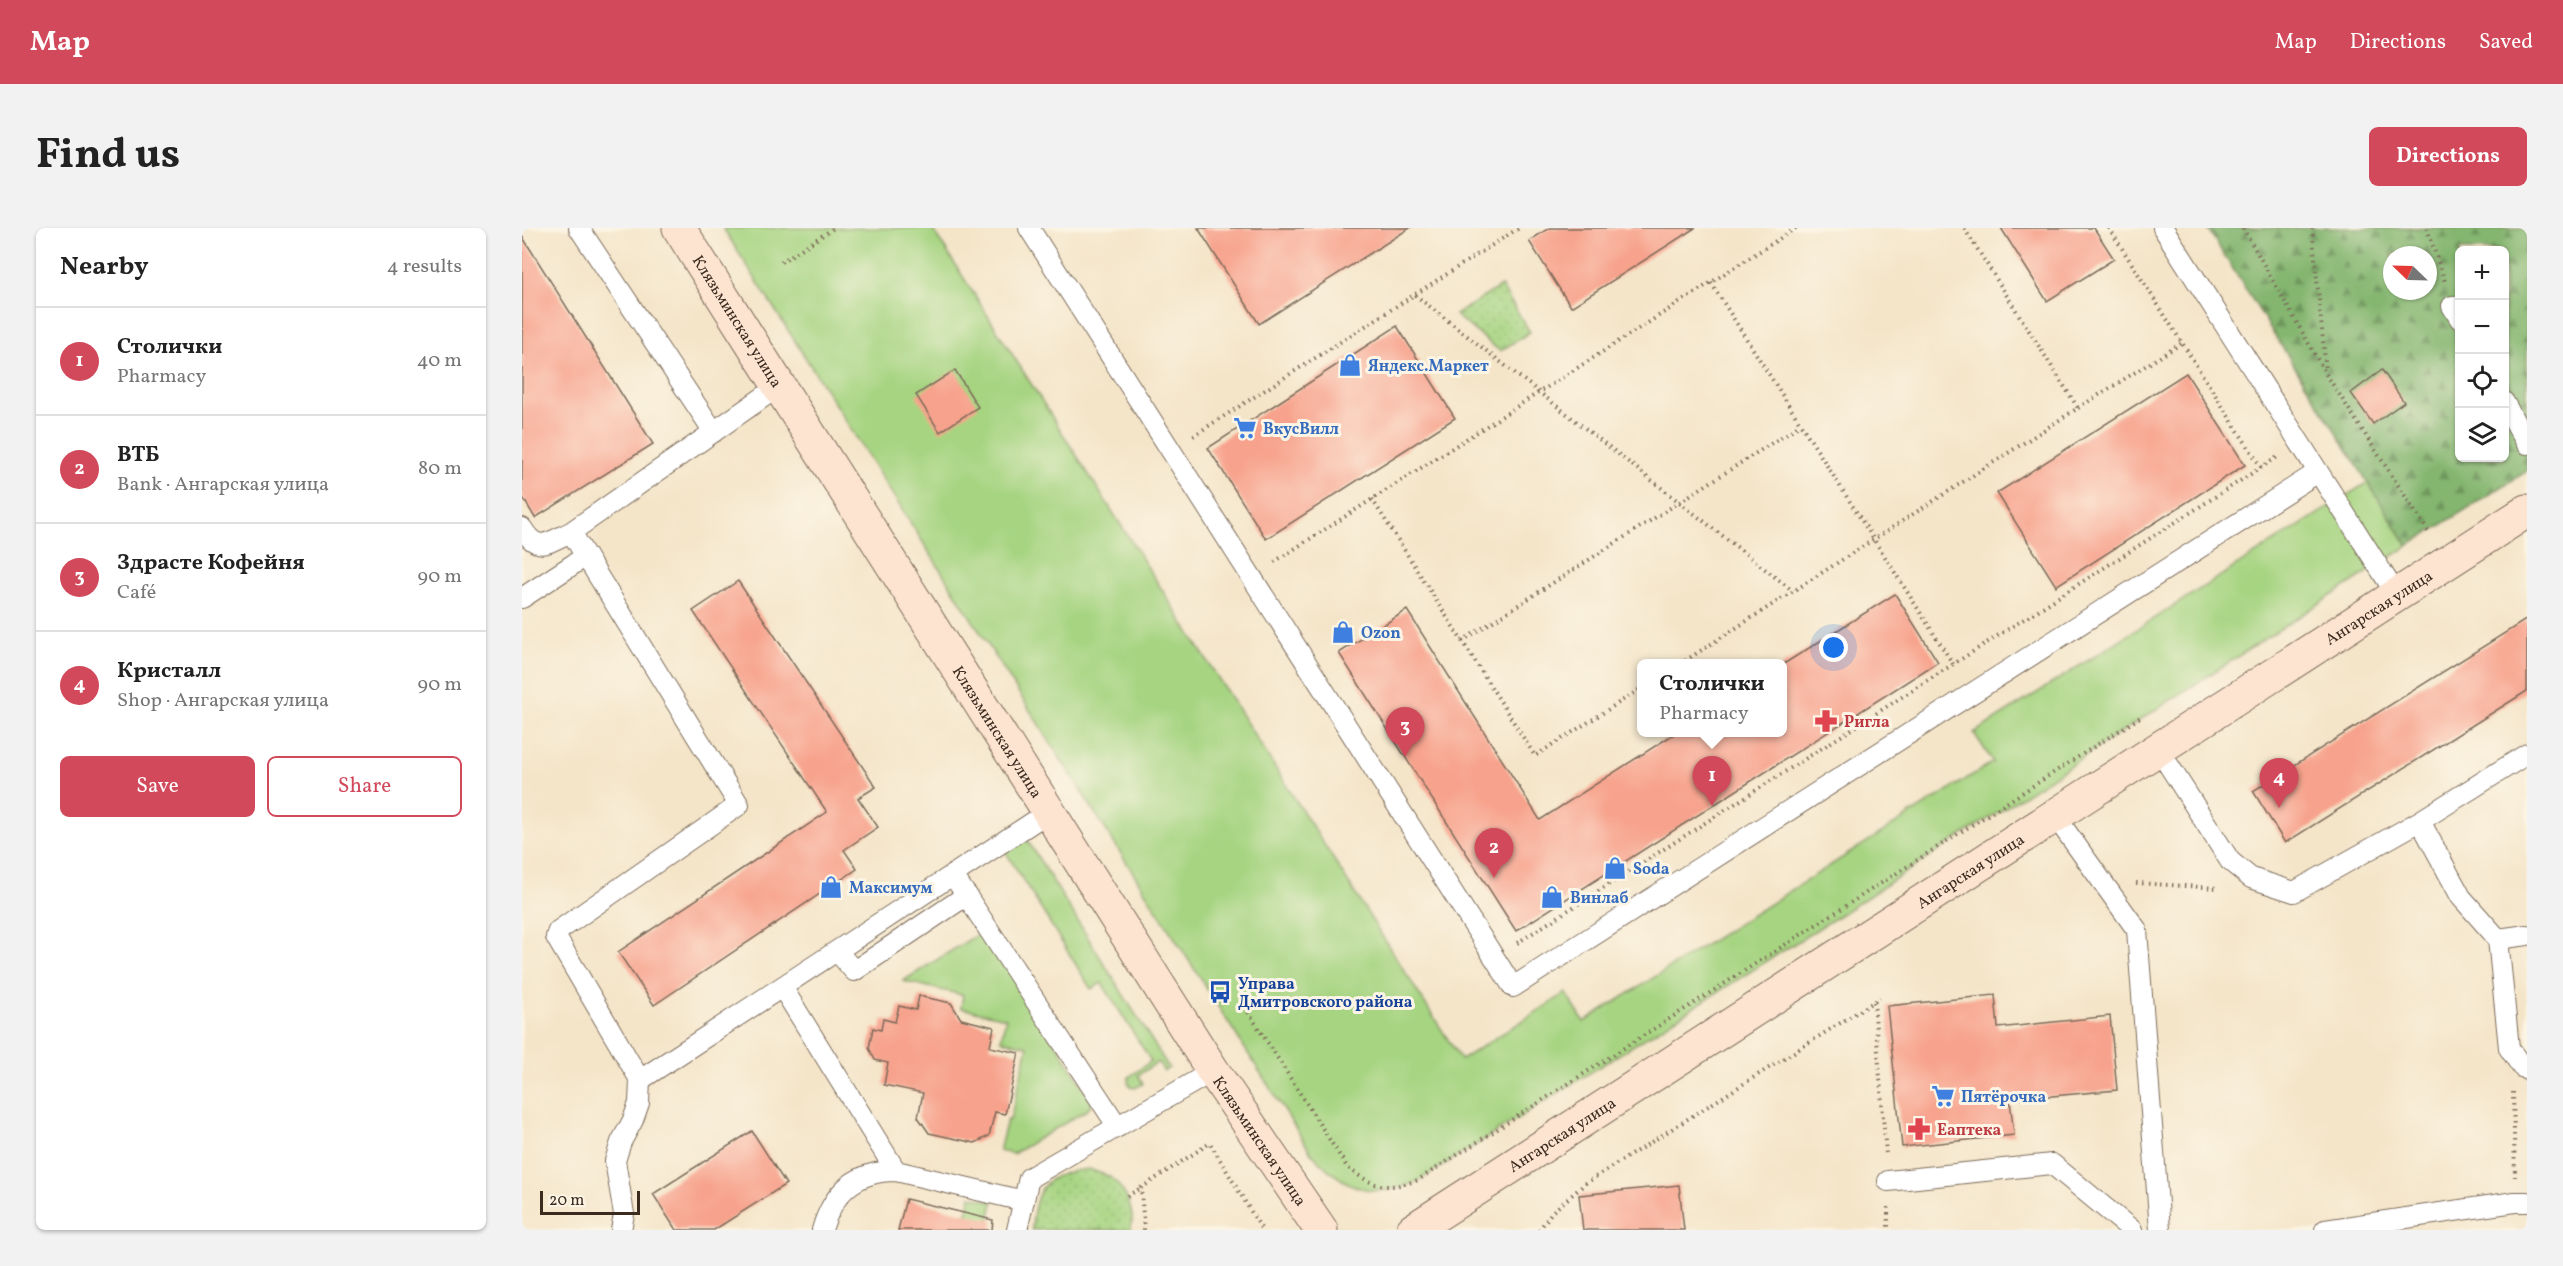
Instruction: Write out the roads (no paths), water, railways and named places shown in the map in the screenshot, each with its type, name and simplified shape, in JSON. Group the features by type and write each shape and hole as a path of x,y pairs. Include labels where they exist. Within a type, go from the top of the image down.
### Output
{"street":[{"name":"Клязьминская улица","path":"679,228 1213,1071 1321,1230"},
{"name":"Ангарская улица","path":"1413,1230 2527,511"}],"lane":[{"path":"579,228 714,432"},
{"path":"1029,228 1513,987 2318,472"},
{"path":"2163,228 2396,594"},
{"path":"522,528 531,542 543,545 571,532 779,386"},
{"path":"2508,408 2527,444"},
{"path":"571,532 739,805 558,931 556,937 640,1080 639,1103 615,1161 624,1214 621,1230"},
{"path":"522,598 586,556"},
{"path":"2159,750 2230,861 2251,878 2294,892 2420,821 2527,754"},
{"path":"640,1080 1050,811"},
{"path":"2055,816 2137,930 2160,1230"},
{"path":"2420,821 2461,897 2498,939 2509,1048 2527,1070"},
{"path":"952,875 1118,1127"},
{"path":"837,951 854,971 967,895"},
{"path":"2498,939 2527,935"},
{"path":"782,987 896,1171"},
{"path":"1017,1230 1029,1178 1213,1071"},
{"path":"1888,1181 2052,1164 2132,1230"},
{"path":"822,1230 836,1198 846,1187 869,1174 896,1171 1024,1201"},
{"path":"2325,1230 2521,1202"}],"place":[{"name":"Яндекс.Маркет","path":"1350,365"},
{"name":"ВкусВилл","path":"1245,428"},
{"name":"Ozon","path":"1343,632"},
{"name":"Ригла","path":"1826,721"},
{"name":"Здрасте Кофейня","path":"1405,757"},
{"name":"Столички","path":"1712,806"},
{"name":"Кристалл","path":"2279,808"},
{"name":"Soda","path":"1615,868"},
{"name":"ВТБ","path":"1494,878"},
{"name":"Максимум","path":"831,887"},
{"name":"Винлаб","path":"1552,897"},
{"name":"Управа Дмитровского района","path":"1220,992"},
{"name":"Пятёрочка","path":"1943,1096"},
{"name":"Еаптека","path":"1919,1129"}]}
